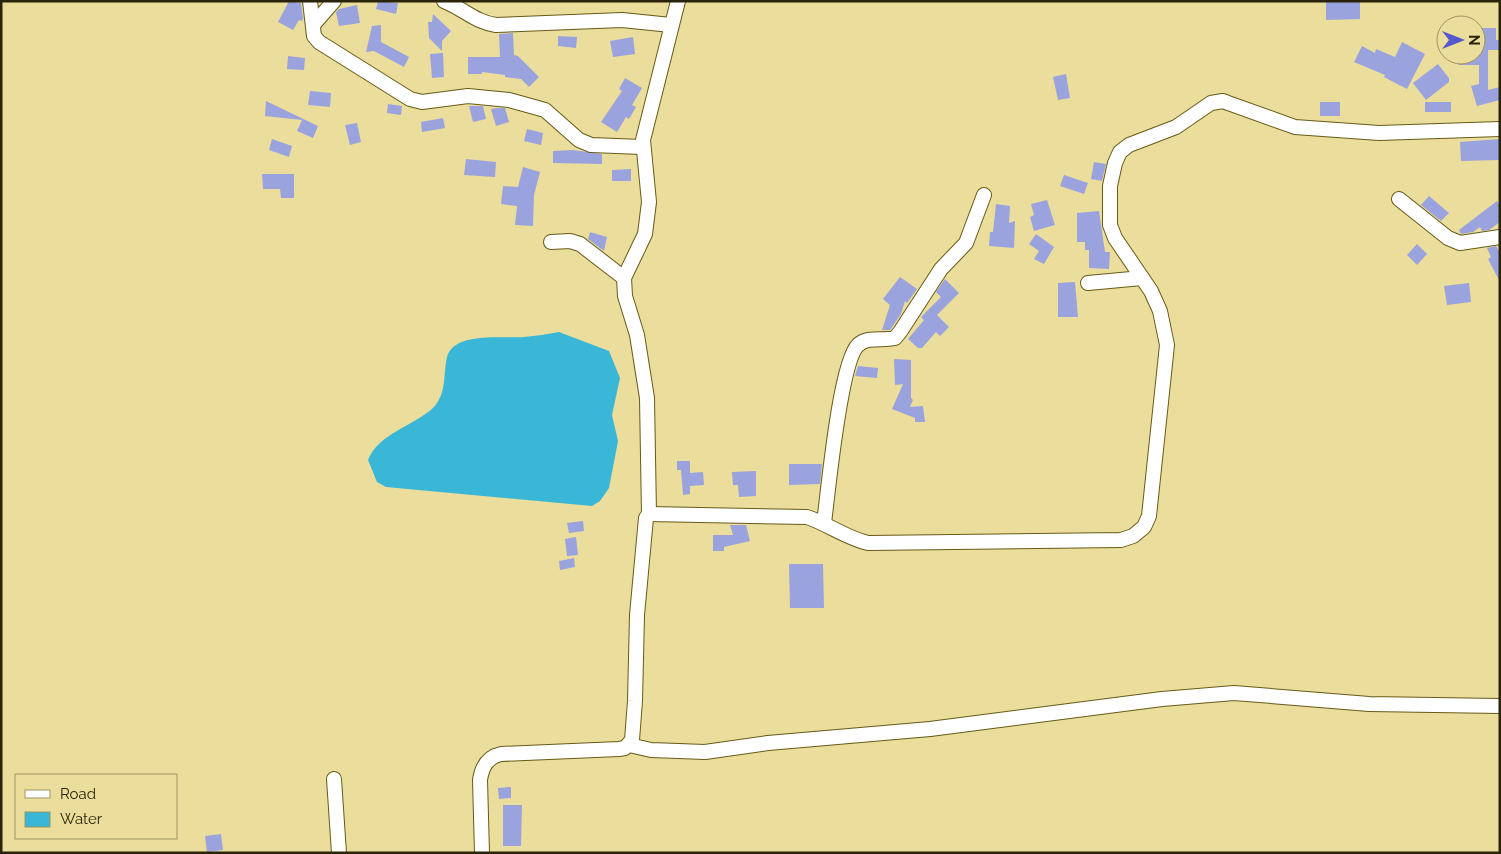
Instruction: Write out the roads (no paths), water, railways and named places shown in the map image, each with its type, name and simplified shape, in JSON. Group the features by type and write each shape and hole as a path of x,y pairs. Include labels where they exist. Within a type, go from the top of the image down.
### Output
{"street":[{"path":"310,1 314,36 319,42 410,99 422,102 468,96 509,100 545,110 579,140 591,145 642,147"},
{"path":"312,25 334,1"},
{"path":"444,1 456,6 481,23 496,26 622,20 671,25"},
{"path":"629,745 633,733 636,701 641,554 646,518 649,514 647,398 637,335 625,296 624,278 642,244 647,221 648,202 642,147 678,1"},
{"path":"649,514 784,515 807,517 824,523 857,540 868,543 1121,540 1133,536 1144,527 1152,501 1159,411 1167,363 1166,337 1160,311 1142,278 1115,238 1110,225 1110,186 1115,163 1120,152 1129,145 1176,127 1211,103 1223,101 1294,127 1379,133 1500,129"},
{"path":"824,523 842,393 854,352 858,345 874,338 895,338 900,332 941,269 966,243 984,194"},
{"path":"1399,199 1448,238 1460,243 1500,237"},
{"path":"551,242 570,241 580,244 624,278"},
{"path":"1088,282 1142,278"},
{"path":"482,853 480,780 482,770 492,757 501,754 618,749 629,745 651,750 705,752 768,743 939,728 1162,699 1234,693 1369,704 1500,706"},
{"path":"334,779 339,853"}],"water":[{"path":"559,332 609,351 620,378 612,415 618,441 609,488 600,501 592,506 386,487 377,482 368,460 373,451 388,437 425,415 433,408 441,397 447,357 451,349 459,343 481,338 537,336"}]}
